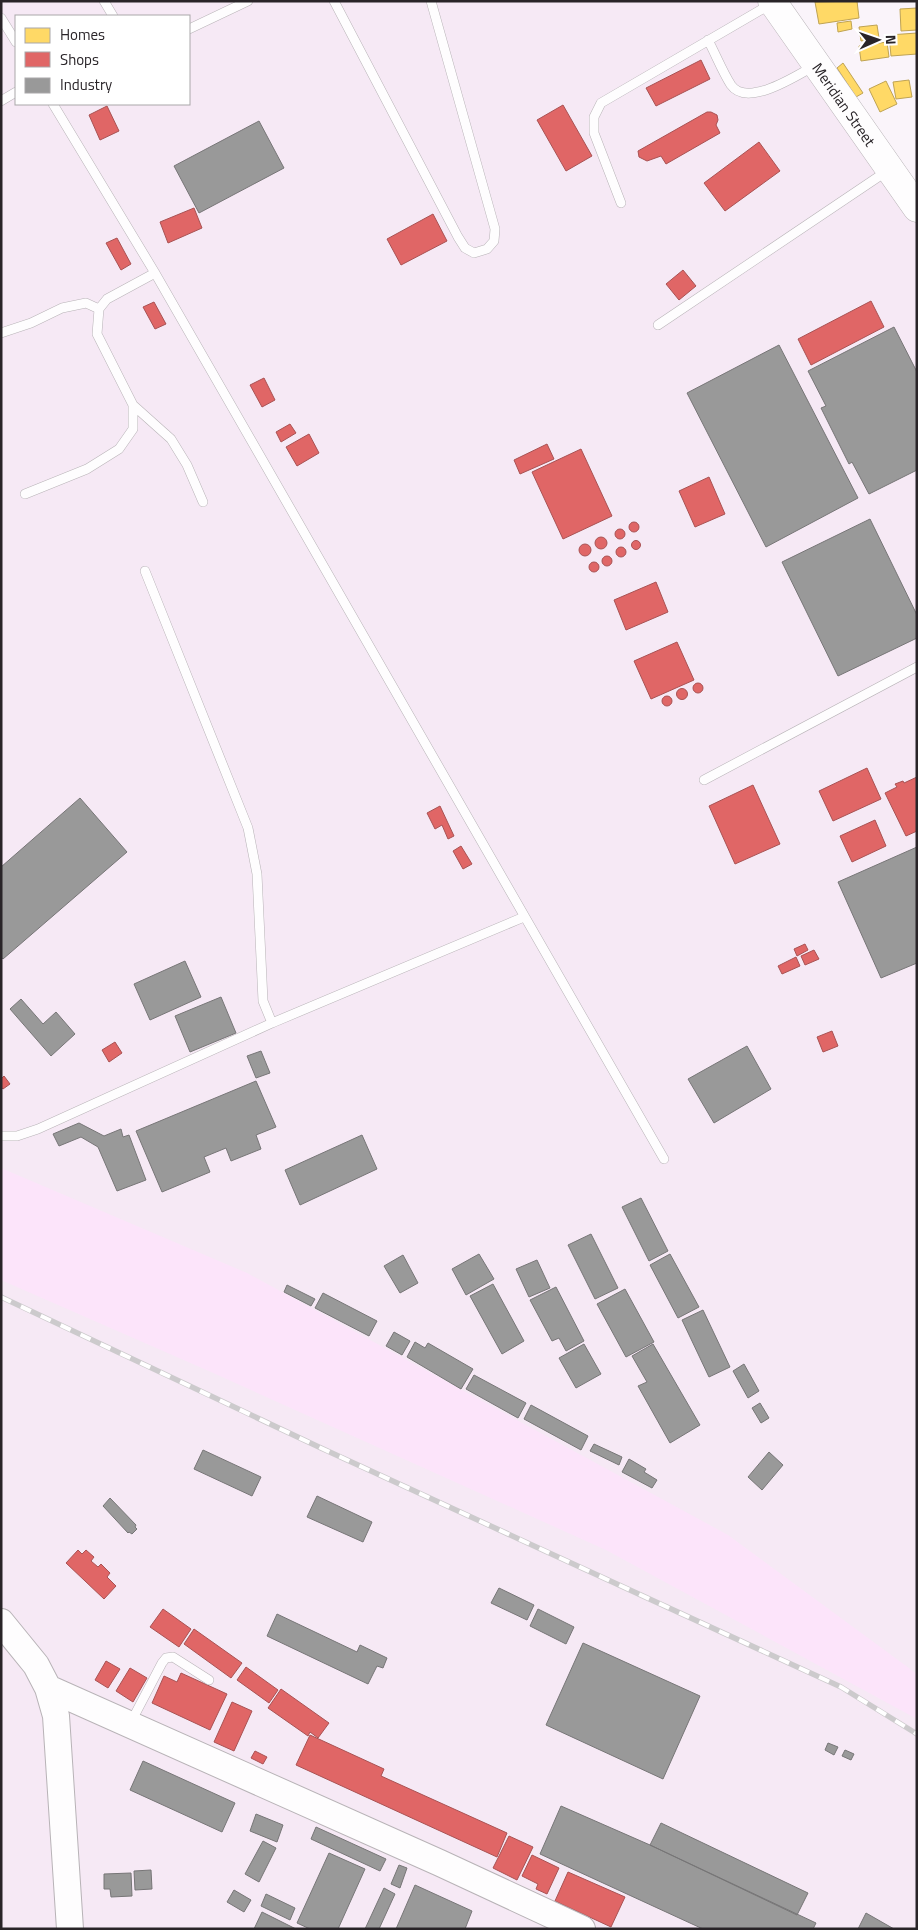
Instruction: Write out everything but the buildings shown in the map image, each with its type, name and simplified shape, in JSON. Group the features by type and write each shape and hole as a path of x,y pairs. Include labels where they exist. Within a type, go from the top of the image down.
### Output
{"main road":[{"name":"Meridian Street","path":"773,2 917,208"},
{"path":"1,1622 36,1665 48,1688 56,1716 70,1929"},
{"path":"48,1688 431,1858 582,1929"}],"lane":[{"path":"104,1 112,15"},
{"path":"190,29 248,1"},
{"path":"334,1 458,237 465,248 474,253 487,249 494,241 495,229 431,1"},
{"path":"621,203 594,134 594,117 600,103 773,2"},
{"path":"1,18 15,40"},
{"path":"708,40 732,87 745,94 759,93 817,65"},
{"path":"1,101 15,93"},
{"path":"54,105 155,273 664,1159"},
{"path":"658,325 890,169"},
{"path":"155,273 107,299 99,309 97,334 133,405 171,439 187,465 203,502"},
{"path":"1,333 32,322 62,308 86,303 99,309"},
{"path":"25,494 87,469 119,448 133,429 133,405"},
{"path":"145,571 248,828 257,874 262,1000 272,1024"},
{"path":"704,780 917,668"},
{"path":"1,1136 18,1136 38,1130 272,1024 524,917"},
{"path":"129,1724 166,1658 173,1657 209,1680"}],"shaded area":[{"path":"1,1 782,1 917,200 917,1929 1,1929"},
{"path":"1,1168 247,1273 728,1535 917,1674 917,1719 606,1550 211,1372 1,1280"}],"railway":[{"path":"1,1297 321,1448 841,1687 917,1734"}]}
